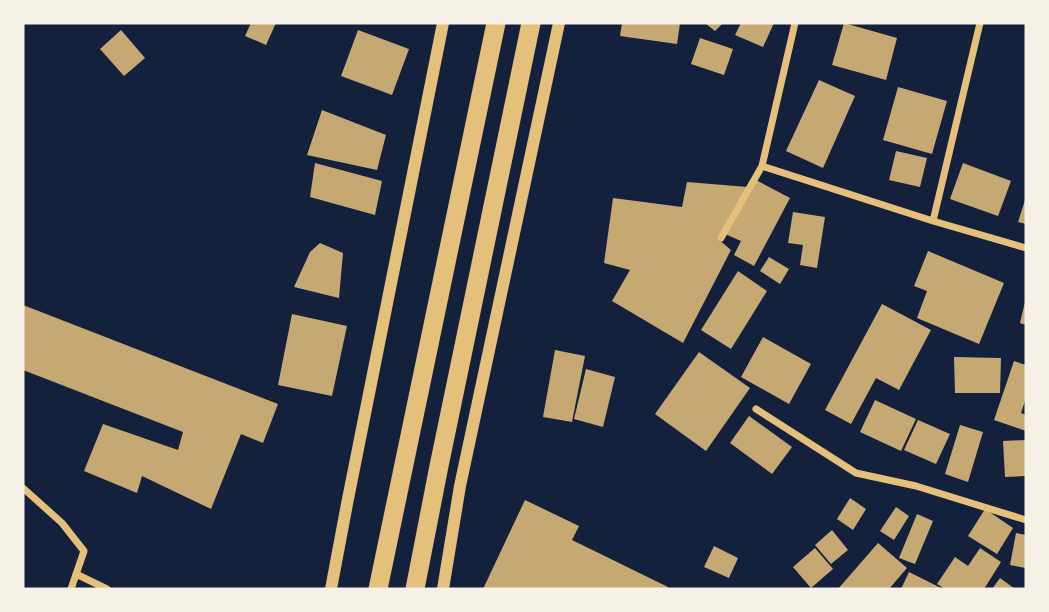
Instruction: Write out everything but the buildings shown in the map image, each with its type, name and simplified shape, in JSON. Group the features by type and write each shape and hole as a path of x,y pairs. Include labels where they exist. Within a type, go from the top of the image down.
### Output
{"highway":[{"path":"378,589 496,23"},
{"path":"415,589 531,23"}],"street":[{"path":"331,589 443,23"},
{"path":"443,589 460,486 559,23"},
{"path":"721,238 762,166 795,23"},
{"path":"933,221 980,23"},
{"path":"762,166 1026,248"},
{"path":"756,409 856,473 916,486 1026,520"},
{"path":"23,488 61,523 84,551 71,589"},
{"path":"76,574 107,589"}]}
